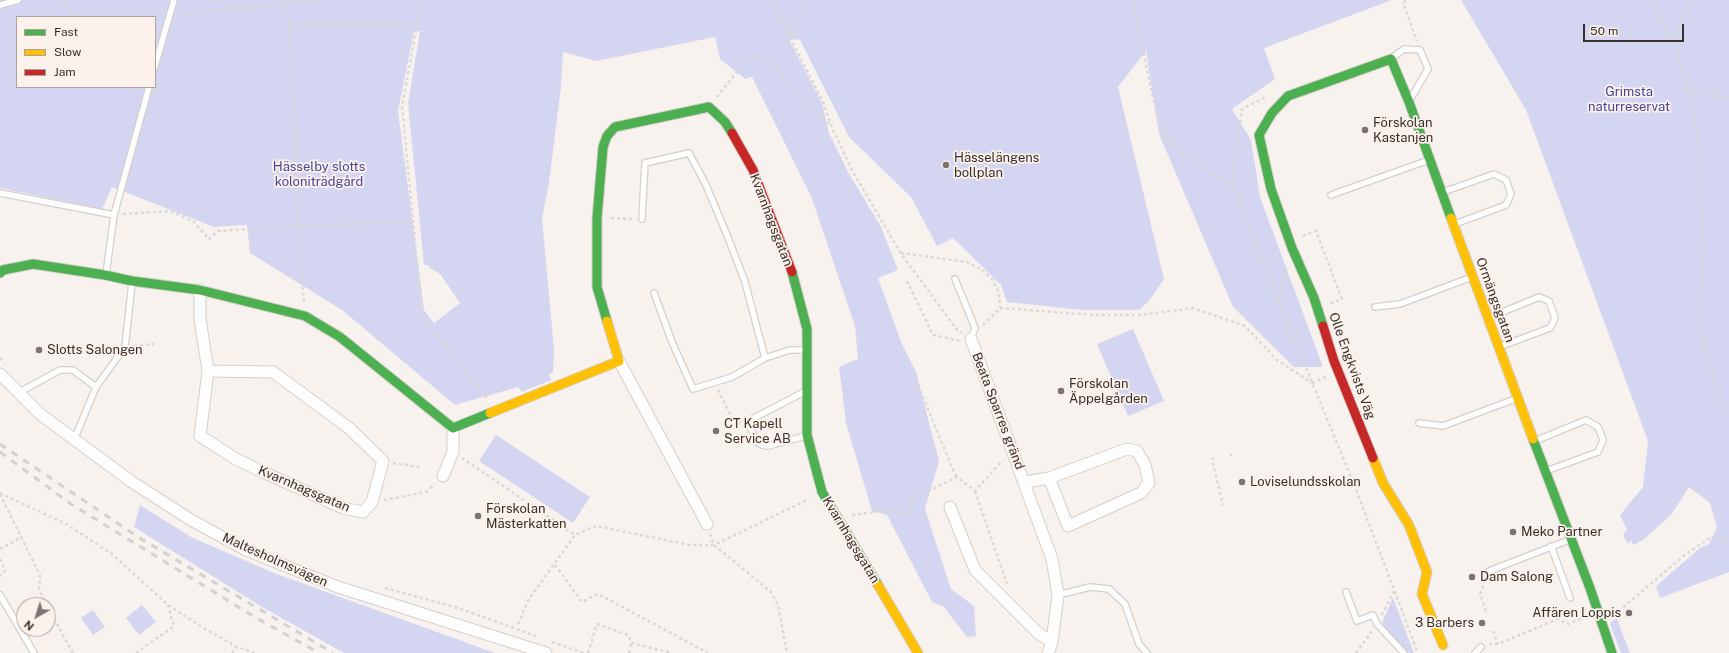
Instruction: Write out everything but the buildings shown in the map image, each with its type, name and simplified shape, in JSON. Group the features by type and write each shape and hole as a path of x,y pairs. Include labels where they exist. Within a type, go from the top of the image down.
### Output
{"street":[{"name":"Olle Engkvists Väg","path":"1391,58 1288,96 1272,113 1259,135 1271,189 1292,248 1314,298 1334,362 1383,483 1409,525 1427,572 1422,594 1443,645"},
{"name":"Ormängsgatan","path":"1391,58 1409,102 1517,399 1546,471 1603,624 1612,653"},
{"path":"707,524 619,360 597,287 597,218 603,147 607,136 615,127 709,106"},
{"name":"Kvarnhagsgatan","path":"709,106 724,122 752,170 793,276 807,329 807,435 822,492 918,653"},
{"path":"1,270 33,264 105,275 132,281 200,290 305,316 340,337 453,428"},
{"name":"Kvarnhagsgatan","path":"200,290 200,319 208,371 200,436 244,462 343,508 363,512 372,502"},
{"name":"Beata Sparres gränd","path":"972,341 1052,559 1058,595 1052,642 1048,653"},
{"path":"453,428 495,409 619,360"},
{"name":"Maltesholmsvägen","path":"5,371 18,393 40,414 74,440 132,482 191,520 246,550 338,587 546,653"},
{"path":"208,371 273,372 349,428 383,461 372,502"},
{"path":"443,476 453,452 453,428"},
{"name":"Beata Sparres gränd","path":"1025,482 1049,478 1127,449 1137,451 1145,465 1149,483 1141,493 1068,526 1049,478"},
{"path":"950,507 975,570 1038,633 1052,642"}],"lane":[{"path":"0,5 18,0"},
{"path":"156,63 174,0"},
{"path":"1391,58 1404,49 1420,50 1428,69 1409,102"},
{"path":"105,275 114,215 149,88"},
{"path":"642,219 645,163 689,153 706,185 735,255 745,282 765,358"},
{"path":"1331,195 1429,160"},
{"path":"1441,192 1494,174 1506,180 1512,194 1506,205 1453,224"},
{"path":"0,193 114,215"},
{"path":"1375,307 1400,304 1472,276"},
{"path":"955,280 975,328 972,341"},
{"path":"74,440 96,387 125,347 132,281"},
{"path":"654,293 672,342 693,389 732,377 765,358 790,350 807,350"},
{"path":"1488,318 1539,297 1549,301 1555,318 1550,328 1498,347"},
{"path":"18,393 60,370 73,370 96,387"},
{"path":"806,391 754,418 750,422 750,427 757,442 768,446 807,435"},
{"path":"1419,424 1443,426 1517,399"},
{"path":"1534,441 1586,420 1598,427 1603,440 1598,452 1546,471"},
{"path":"1489,571 1571,539"},
{"path":"1551,546 1570,598"},
{"path":"1058,595 1090,587 1109,589 1125,604 1139,644 1147,653"},
{"path":"1346,592 1357,621 1373,615 1377,624 1404,653"},
{"path":"0,595 34,653"},
{"path":"1475,653 1481,647"}],"path":[{"path":"60,0 78,16"},
{"path":"170,16 284,2 318,0"},
{"path":"420,0 417,25 402,106 422,315 495,409"},
{"path":"771,0 823,102 832,127 853,172 900,252 957,330 972,341"},
{"path":"789,36 805,0"},
{"path":"1133,0 1160,126 1170,141 1181,151 1234,188"},
{"path":"1405,0 1404,4 1420,50"},
{"path":"1652,0 1674,44 1688,88 1698,132 1702,234 1699,330 1719,395 1729,412"},
{"path":"1674,44 1691,0"},
{"path":"284,2 290,25 299,226 305,316"},
{"path":"290,25 417,25"},
{"path":"709,106 747,59 755,56 768,61 832,127"},
{"path":"1688,88 1729,98"},
{"path":"1268,96 1242,109 1234,161 1234,188 1355,487 1418,653"},
{"path":"114,215 170,211 193,221 209,239 218,231 299,226 413,222"},
{"path":"597,218 642,219"},
{"path":"1312,232 1316,231 1342,299 1332,303"},
{"path":"900,252 967,262 981,269 992,280 999,293 1000,308 972,341"},
{"path":"1279,302 1288,262"},
{"path":"907,281 933,335 972,341"},
{"path":"1000,308 1093,315 1139,315 1193,308 1245,326 1277,360 1312,383"},
{"path":"125,347 154,344"},
{"path":"0,358 5,371"},
{"path":"1312,383 1326,377 1328,382"},
{"path":"916,380 956,477 975,491 1009,590 1012,608"},
{"path":"714,383 734,422 750,422"},
{"path":"975,491 1013,450"},
{"path":"453,452 575,535 529,599 518,624"},
{"path":"1214,458 1212,459 1223,505"},
{"path":"383,461 419,467"},
{"path":"372,502 426,492 443,476"},
{"path":"836,517 890,510 907,515 914,498 956,477"},
{"path":"0,494 40,575 39,590 42,597"},
{"path":"0,494 66,524 112,554 168,605 237,647 255,653"},
{"path":"707,524 714,545 771,592 778,605 788,653"},
{"path":"0,549 22,537"},
{"path":"1603,624 1686,554 1708,539 1729,539"},
{"path":"0,559 5,570 0,576"},
{"path":"554,565 582,602 598,594 708,653"},
{"path":"1486,610 1480,594 1489,571"},
{"path":"383,587 458,608 536,636"},
{"path":"136,653 174,626 168,605"},
{"path":"1488,644 1498,644 1558,619 1568,624 1598,611"},
{"path":"56,622 73,653"},
{"path":"588,653 596,624 628,635 631,643 629,653"},
{"path":"1493,631 1498,644"},
{"path":"551,641 584,653"},
{"path":"631,643 672,653"},
{"path":"232,653 237,647"}],"green space":[{"name":"Hässelby slotts koloniträdgård","path":"0,0 1392,0 1264,48 1275,79 1232,109 1251,140 1260,197 1323,367 1294,367 1233,307 1159,134 1146,51 1118,87 1164,279 1149,301 1139,310 1082,310 1007,302 1001,285 953,238 937,246 911,197 849,137 800,40 789,39 822,103 829,133 848,172 881,227 898,270 878,278 901,342 916,372 939,461 925,509 951,589 974,606 976,636 967,637 944,607 932,602 887,515 872,511 846,423 839,367 858,359 855,326 811,196 752,77 745,79 720,59 715,37 596,61 563,52 561,87 549,183 542,218 554,349 553,372 549,374 551,380 522,392 518,387 455,405 342,310 250,253 247,225 214,227 112,187 102,209 0,188","holes":["420,31 408,103 424,265 428,265 440,274 460,303 434,323 424,310 398,111 414,32"]},
{"name":"Grimsta naturreservat","path":"1461,0 1729,0 1729,572 1660,598 1656,586 1700,548 1709,544 1717,528 1710,503 1689,487 1671,515 1643,540 1633,545 1631,540 1628,544 1623,535 1627,530 1620,515 1643,487 1648,441 1526,110"},
{"path":"1133,329 1164,401 1128,416 1097,344"},
{"path":"496,435 590,497 573,523 479,461"},
{"path":"140,505 191,537 274,573 495,653 344,653 262,607 134,527"},
{"path":"1393,598 1414,653 1409,653 1385,630 1382,623"},
{"path":"142,605 156,622 139,635 126,618"},
{"path":"93,610 105,627 93,635 81,618"},
{"path":"1617,619 1630,653 1621,653 1610,624 1612,621"}],"railway":[{"path":"0,444 138,537 333,653"},
{"path":"0,452 71,504 253,616 319,653"}],"traffic: fast":[{"path":"1323,326 1314,298 1292,248 1271,189 1259,135 1272,113 1288,96 1391,59 1409,102 1451,218"},
{"path":"607,321 597,287 597,218 603,147 607,136 615,127 709,107 725,122 732,133"},
{"path":"0,273 3,270 33,264 105,275 132,281 200,290 305,316 340,337 453,428 490,413"},
{"path":"792,272 807,329 807,435 822,492 878,585"},
{"path":"1533,439 1590,588 1612,653"}],"traffic: slow":[{"path":"1451,218 1533,439"},
{"path":"490,413 619,361 607,321"},
{"path":"1373,458 1383,483 1409,525 1427,572 1422,594 1443,645"},
{"path":"878,585 918,653"}],"traffic: jam":[{"path":"732,133 753,170 792,272"},
{"path":"1323,326 1334,361 1373,458"}],"place":[{"name":"Förskolan Kastanjen","path":"1365,130"},
{"name":"Hässelängens bollplan","path":"946,165"},
{"name":"Slotts Salongen","path":"39,350"},
{"name":"Förskolan Äppelgården","path":"1061,391"},
{"name":"CT Kapell Service AB","path":"716,431"},
{"name":"Loviselundsskolan","path":"1242,482"},
{"name":"Förskolan Mästerkatten","path":"478,516"},
{"name":"Meko Partner","path":"1513,532"},
{"name":"Dam Salong","path":"1472,577"},
{"name":"Affären Loppis","path":"1629,613"},
{"name":"3 Barbers","path":"1482,623"}]}
